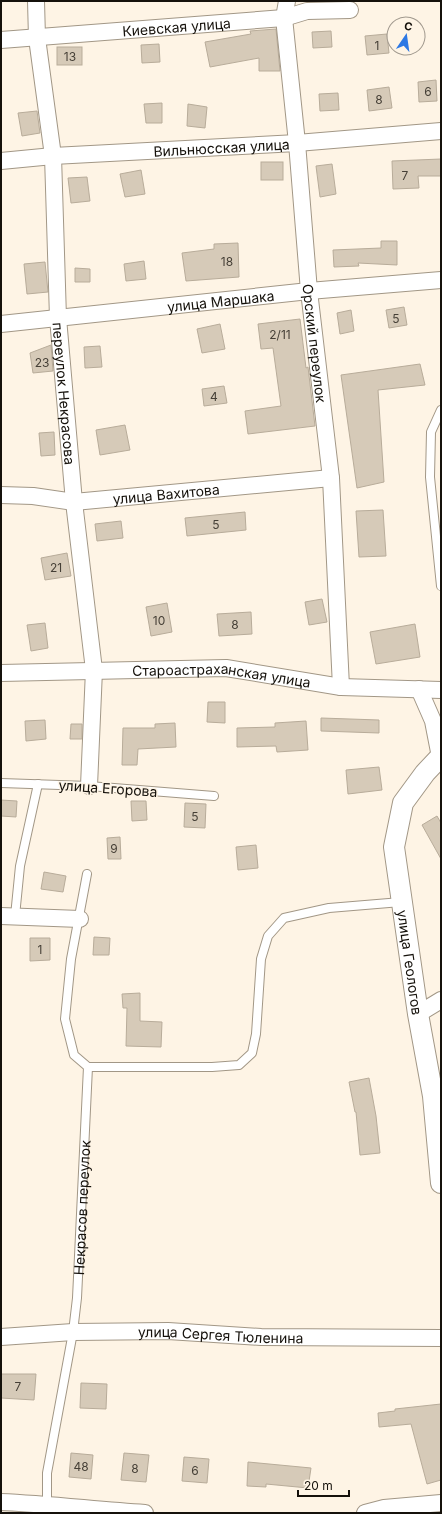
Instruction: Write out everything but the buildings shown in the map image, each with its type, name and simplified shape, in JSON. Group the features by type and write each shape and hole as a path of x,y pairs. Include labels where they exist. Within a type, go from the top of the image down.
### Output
{"street":[{"name":"переулок Некрасова","path":"36,1 37,38 53,156 58,318 74,502 94,670 89,786"},
{"name":"Орский переулок","path":"287,1 284,18 297,144 309,292 331,478 341,687"},
{"name":"Киевская улица","path":"1,40 284,18 307,11 350,10"},
{"name":"Вильнюсская улица","path":"1,161 53,156 297,144 441,130"},
{"name":"улица Маршака","path":"1,324 441,280"},
{"name":"улица Вахитова","path":"1,496 33,496 74,502 331,478"},
{"name":"Староастраханская улица","path":"1,672 226,668 341,687 441,690"},
{"path":"419,689 433,720 441,757"},
{"name":"улица Геологов","path":"441,757 425,772 403,803 394,847 418,1014 433,1096 441,1181"},
{"path":"8,916 80,919"},
{"path":"418,1014 441,1000"},
{"name":"улица Сергея Тюленина","path":"1,1337 73,1332 168,1331 261,1337 441,1338"},
{"path":"1,1502 47,1504 88,1511 145,1513"},
{"path":"366,1513 384,1508 441,1503"}],"lane":[{"path":"441,410 431,432 430,477 441,586"},
{"name":"улица Егорова","path":"1,783 89,786 214,796"},
{"path":"8,916 38,784"},
{"path":"87,874 80,919 71,959 64,1019 74,1055 88,1067 212,1067 239,1064 252,1053 256,1034 262,959 268,936 284,918 329,908 401,902"},
{"name":"Некрасов переулок","path":"47,1504 48,1473 73,1332 88,1067"}]}
